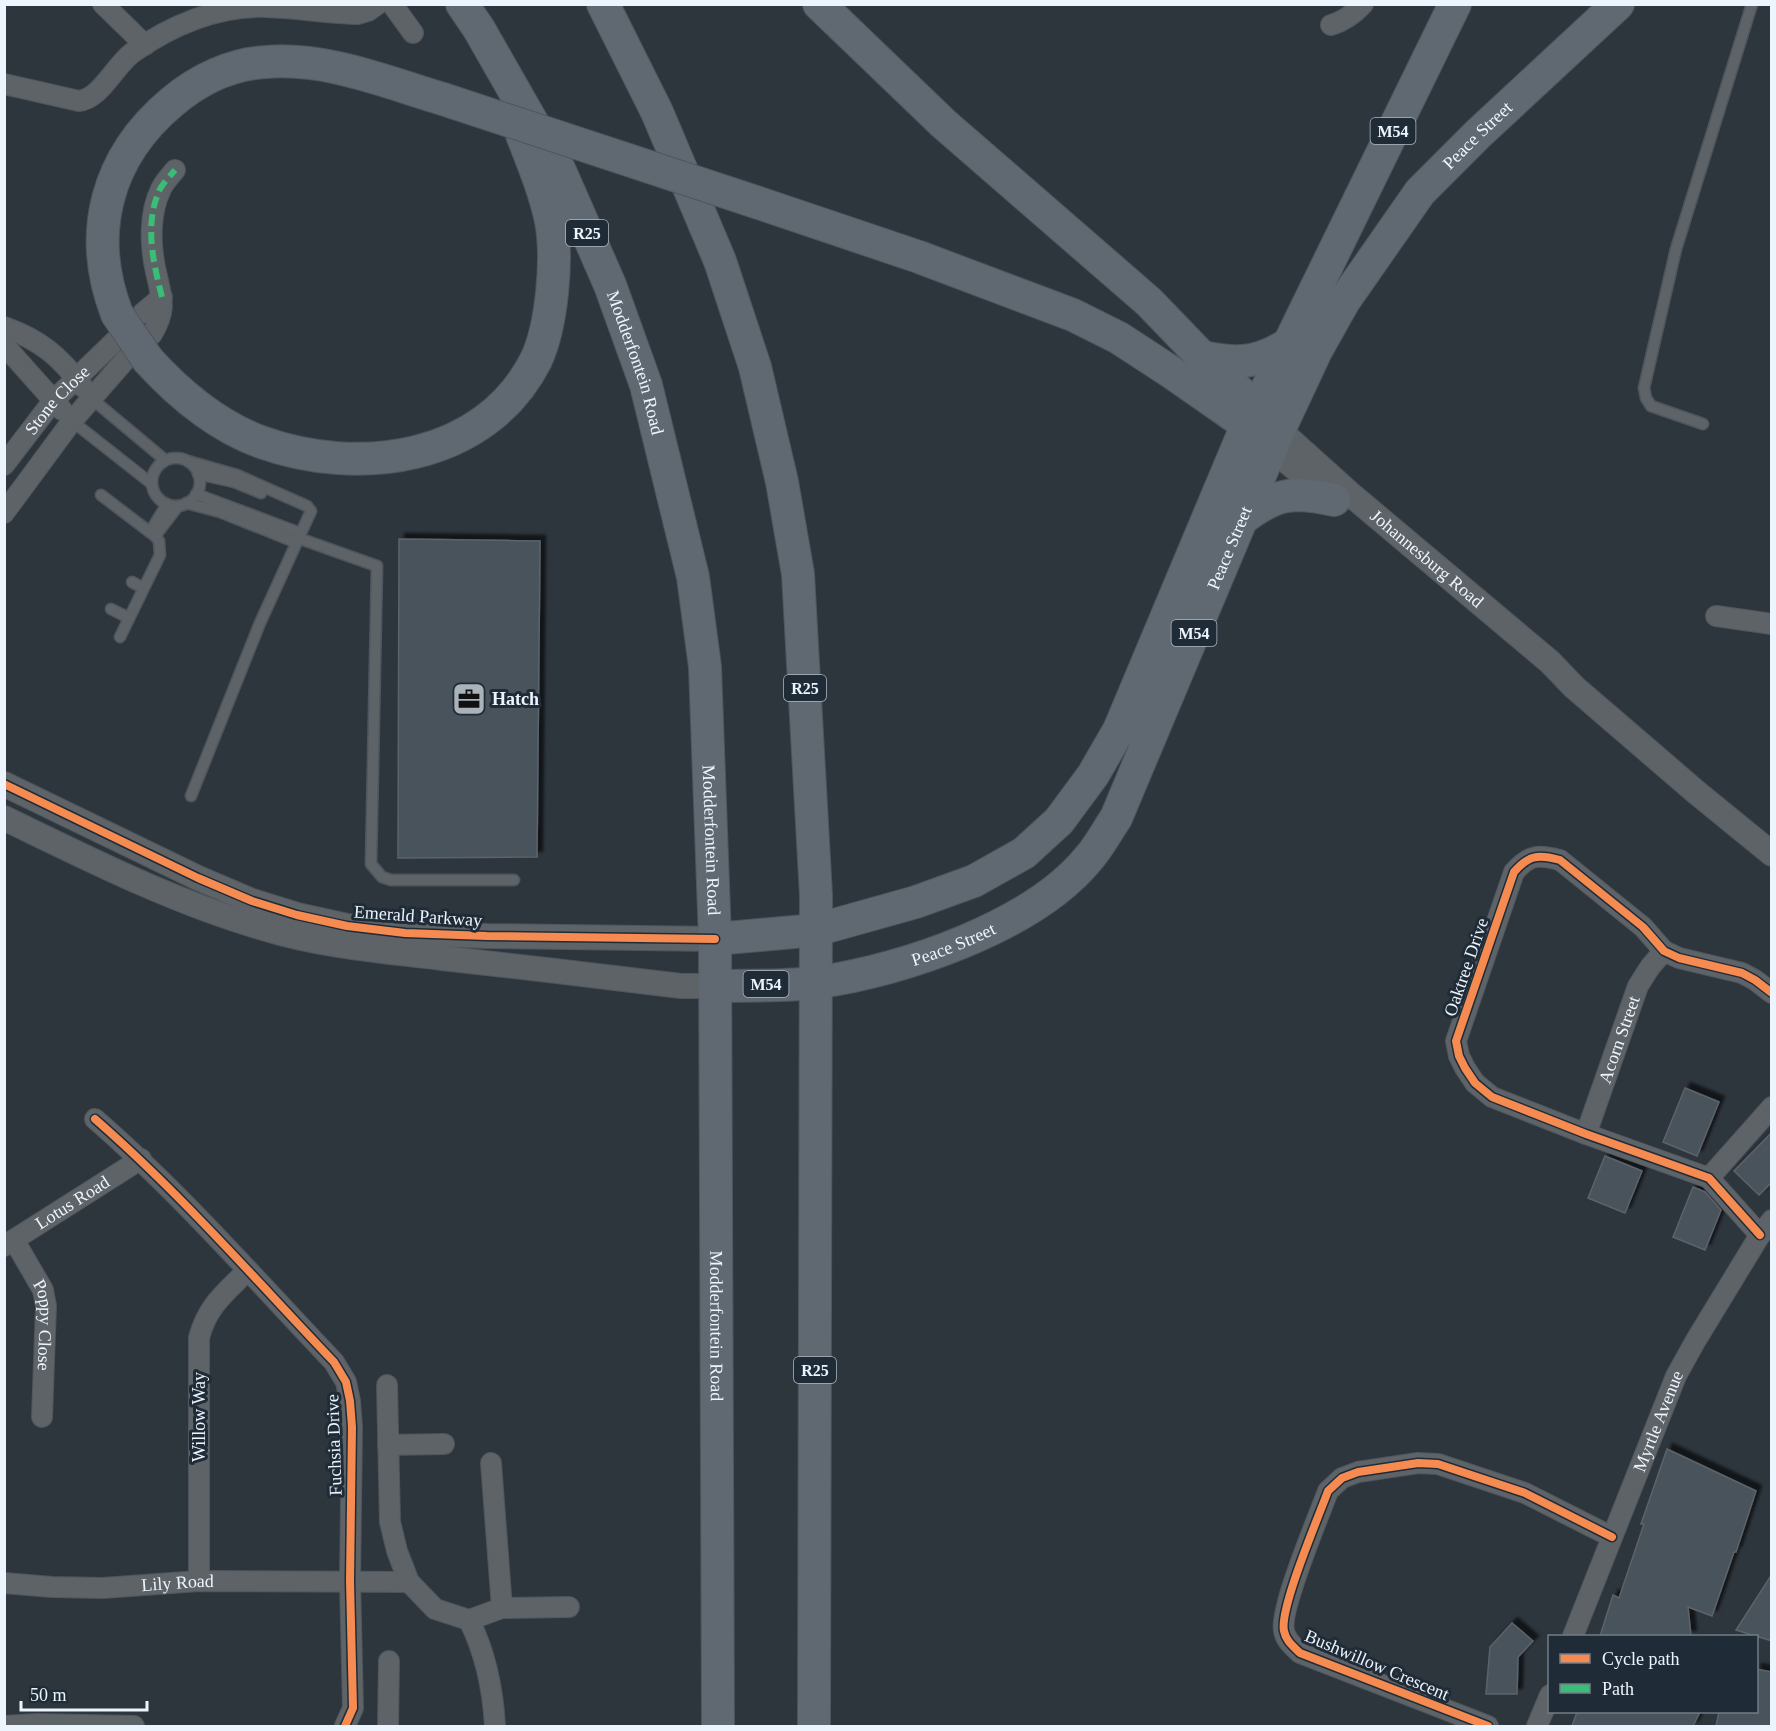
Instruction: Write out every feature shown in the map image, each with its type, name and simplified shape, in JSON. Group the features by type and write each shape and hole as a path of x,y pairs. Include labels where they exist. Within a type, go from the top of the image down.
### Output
{"main road":[{"name":"R25","path":"603,4 657,112 720,261 755,367 782,482 798,574 816,894 814,1726"},
{"path":"819,4 944,124 1149,302 1275,439"},
{"name":"Peace Street","path":"816,930 916,902 974,881 1024,853 1059,821 1093,775 1119,730 1183,573 1252,416 1455,4"},
{"name":"Peace Street","path":"715,986 817,983 852,977 941,951 1013,919 1053,894 1088,860 1116,818 1275,439 1316,351 1344,301 1420,192 1478,134 1618,4"},
{"path":"471,17 530,155 551,223 553,268 549,315 536,358 520,385 500,407 449,442 421,452 390,458 319,457 260,441 225,425 194,404 142,351 125,323 108,291 102,262 103,223 111,185 129,148 151,119 180,95 203,80 234,68 266,62 300,62 329,66 369,76 443,99 759,203 919,257 1072,315 1119,338 1252,416"},
{"name":"Modderfontein Road","path":"471,17 560,171 610,285 646,385 693,577 705,668 715,939 718,1726"},
{"path":"1202,357 1229,361 1259,360 1287,345"},
{"path":"1242,519 1267,501 1281,497 1313,495 1334,500"},
{"name":"M54","path":"715,939 816,930"}],"street":[{"path":"103,4 145,45"},
{"path":"4,84 79,101 87,100 119,65 145,45 195,19 244,8 264,7 358,14 378,4"},
{"path":"392,4 413,33"},
{"path":"1330,24 1341,22 1355,14 1362,4"},
{"path":"142,351 160,320 162,297 152,253 153,218 161,187 175,170"},
{"name":"Stone Close","path":"4,465 53,401 125,323 162,297"},
{"path":"4,327 26,334 42,344 76,378 92,399"},
{"path":"4,345 72,421"},
{"name":"Stone Close","path":"4,513 72,421 142,351"},
{"name":"Johannesburg Road","path":"1275,439 1334,500 1527,659 1574,687"},
{"name":"Johannesburg Road","path":"1275,439 1349,493 1550,662 1574,687 1772,854"},
{"path":"1716,616 1772,624"},
{"name":"Emerald Parkway","path":"4,784 167,864 252,901 337,924 405,933 715,939"},
{"name":"Emerald Parkway","path":"4,818 168,894 265,929 303,938 383,951 681,986 715,986"},
{"name":"Oaktree Drive","path":"1766,1228 1709,1178 1586,1134 1492,1096 1475,1083 1459,1056 1456,1041 1514,873 1523,862 1534,857 1545,856 1560,860 1643,927 1664,951 1679,958 1742,973 1772,993"},
{"name":"Acorn Street","path":"1586,1134 1638,986 1664,951"},
{"path":"1709,1178 1772,1107"},
{"name":"Fuchsia Drive","path":"95,1119 141,1159 188,1206 333,1362 346,1382 352,1427 350,1581 353,1708 345,1726"},
{"name":"Lotus Road","path":"9,1243 141,1159"},
{"name":"Myrtle Avenue","path":"1573,1635 1677,1376 1696,1340 1766,1228"},
{"name":"Poppy Close","path":"9,1243 43,1290 46,1306 42,1417"},
{"name":"Willow Way","path":"200,1581 199,1338 203,1321 212,1306 248,1271"},
{"path":"387,1385 390,1522 397,1551 409,1582 435,1609 469,1620 502,1608 569,1607"},
{"path":"388,1444 444,1444"},
{"path":"491,1463 502,1608"},
{"name":"Bushwillow Crescent","path":"1488,1726 1300,1653 1289,1643 1283,1629 1285,1608 1328,1491 1342,1478 1358,1472 1418,1463 1438,1464 1525,1493 1612,1537"},
{"name":"Lily Road","path":"4,1583 103,1588 200,1581 409,1582"},
{"path":"469,1620 482,1651 494,1707 495,1726"},
{"path":"388,1726 389,1662"},
{"path":"1537,1726 1548,1700"},
{"path":"4,1726 37,1724 135,1726"}],"lane":[{"path":"1703,424 1651,406 1644,388 1676,249 1752,4"},
{"path":"92,399 165,460"},
{"path":"72,421 152,484"},
{"path":"191,796 260,623 298,538 310,514 308,506 237,475 173,458 165,460 155,470 152,484 156,497 177,505 220,512 298,538 377,566 371,864 382,877 391,880 514,880"},
{"path":"152,534 177,505 196,494 199,488 198,474 188,461"},
{"path":"198,474 234,482 310,514"},
{"path":"196,494 298,538"},
{"path":"101,495 159,541 160,555 120,637"},
{"path":"132,582 143,588"},
{"path":"111,609 129,618"}],"building":[{"name":"Hatch","path":"399,539 540,541 537,857 398,858"},
{"path":"1685,1088 1719,1102 1697,1156 1663,1142"},
{"path":"1772,1132 1772,1182 1759,1195 1734,1171"},
{"path":"1605,1156 1642,1171 1625,1213 1588,1198"},
{"path":"1693,1187 1705,1192 1721,1210 1705,1250 1673,1237"},
{"path":"1667,1449 1756,1491 1712,1616 1688,1607 1691,1635 1600,1635 1613,1595 1619,1598 1644,1524 1641,1524"},
{"path":"1772,1574 1772,1641 1736,1630"},
{"path":"1512,1623 1533,1641 1518,1657 1517,1694 1486,1694 1490,1647"},
{"path":"1758,1669 1772,1672 1772,1726 1716,1726 1719,1713 1758,1713"},
{"path":"1577,1713 1700,1713 1693,1726 1572,1726"}],"marked path":[{"path":"162,297 153,256 152,215 160,189 175,170"}],"cycle path":[{"path":"4,784 198,878 252,901 297,915 347,926 405,933 487,936 715,939"},
{"path":"1760,1235 1709,1178 1492,1097 1475,1083 1465,1068 1459,1056 1456,1041 1514,872 1524,862 1534,857 1560,860 1643,927 1664,951 1679,958 1742,973 1772,993"},
{"path":"95,1119 158,1177 217,1238 334,1362 346,1382 352,1427 350,1581 353,1708 345,1726"},
{"path":"1488,1726 1300,1653 1288,1641 1284,1631 1284,1620 1293,1584 1328,1491 1342,1478 1358,1472 1418,1463 1438,1464 1525,1493 1612,1537"}],"place":[{"name":"Hatch","path":"469,699"}]}
